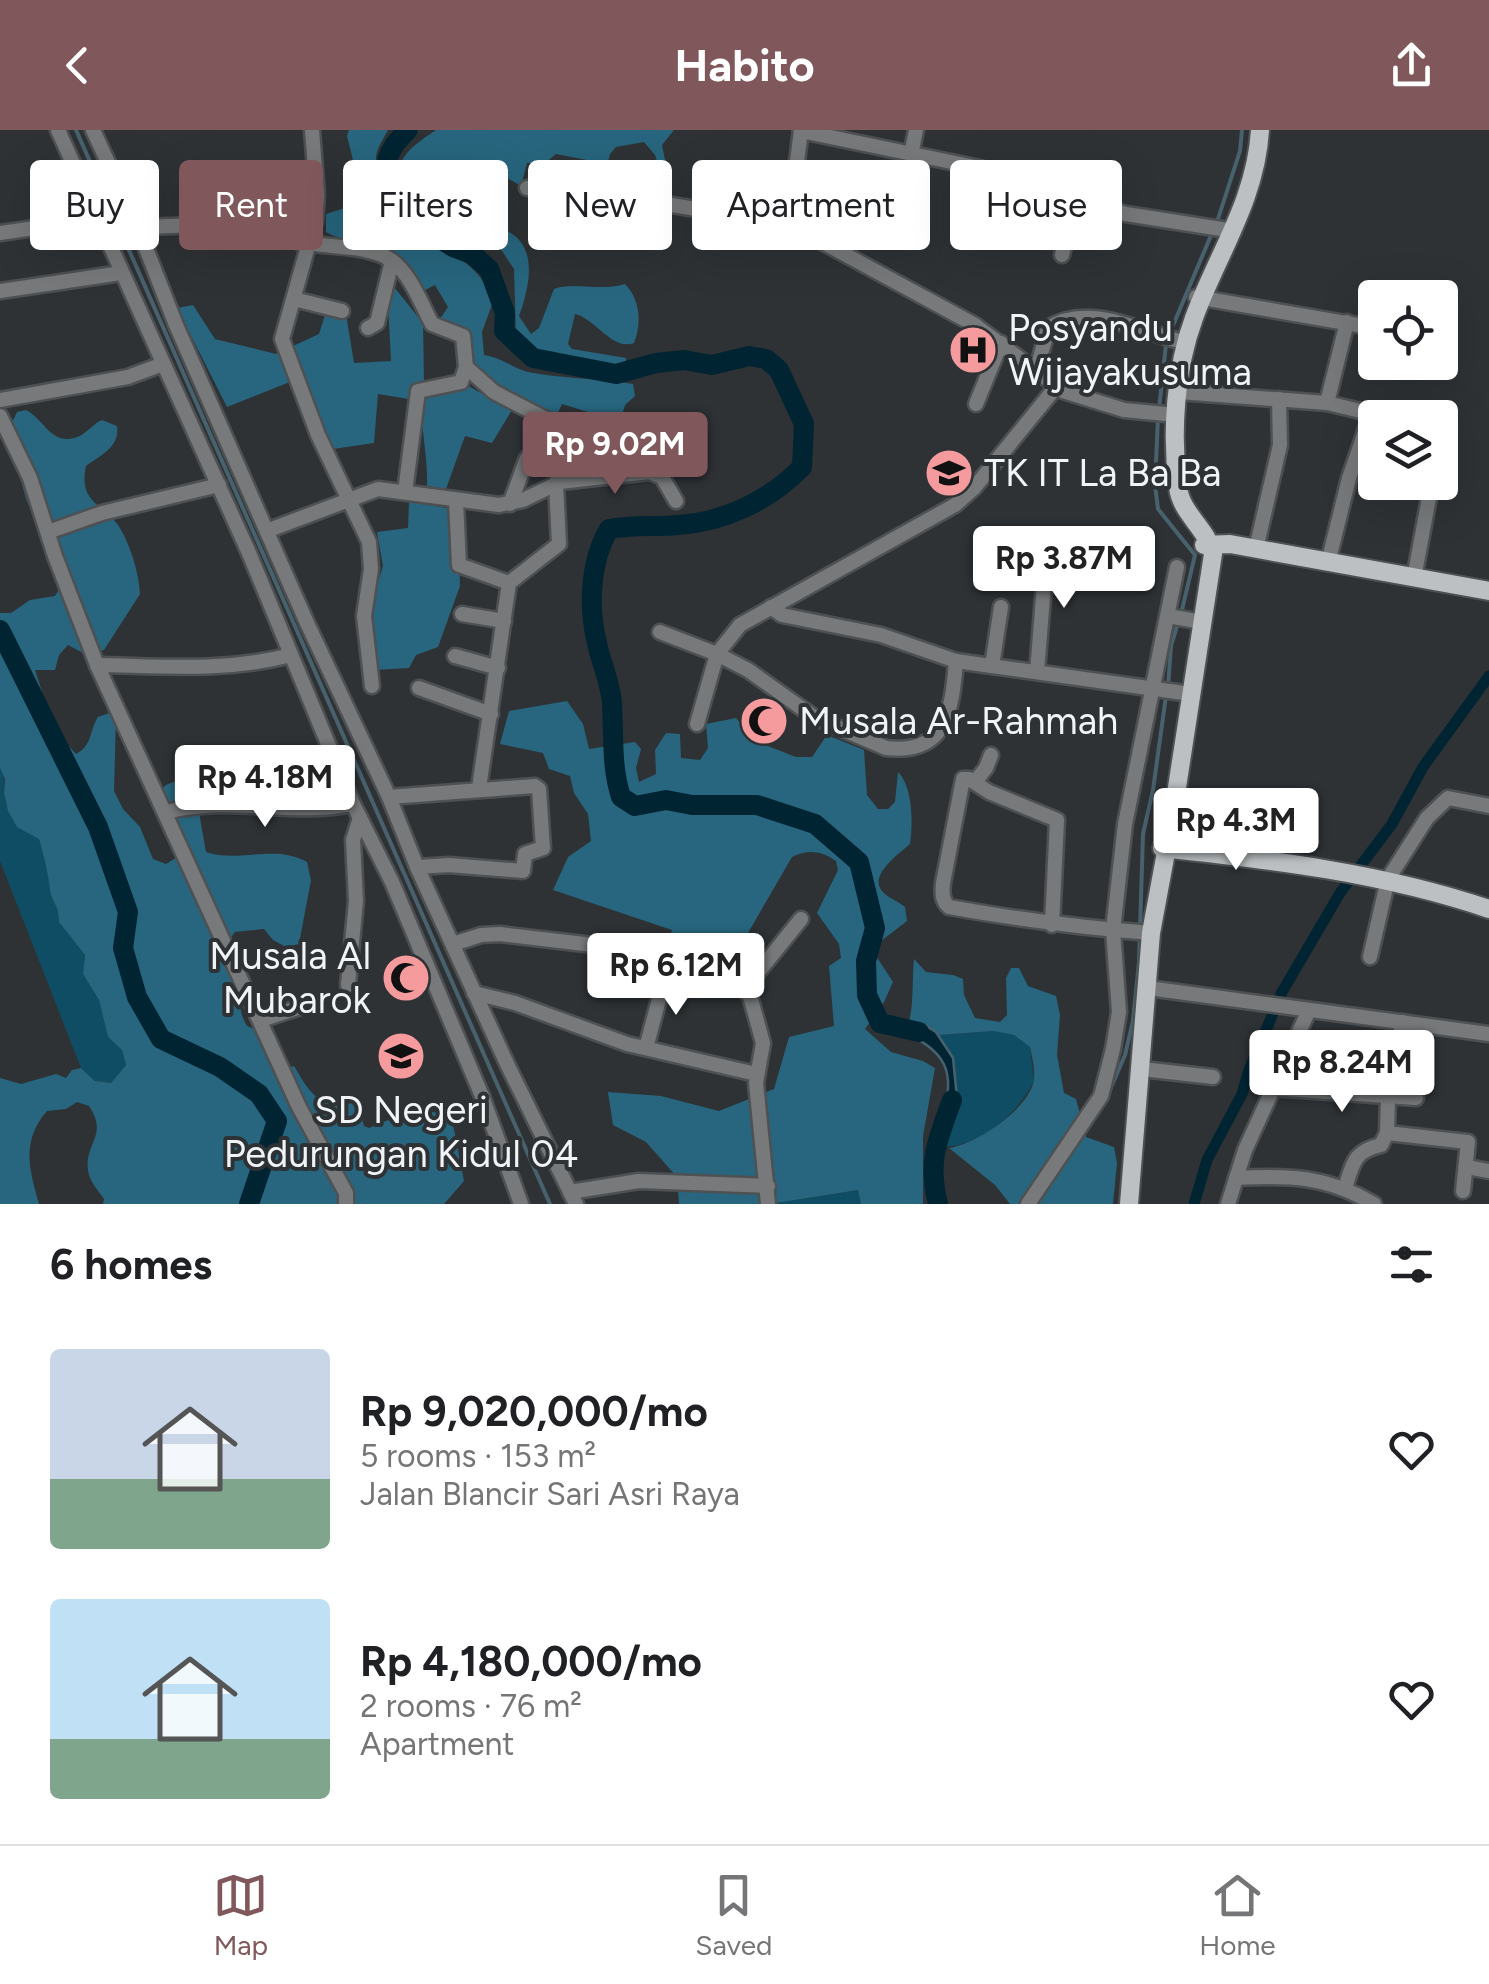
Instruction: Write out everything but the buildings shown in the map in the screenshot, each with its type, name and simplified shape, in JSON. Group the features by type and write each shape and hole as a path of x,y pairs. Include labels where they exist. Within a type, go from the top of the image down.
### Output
{"main road":[{"path":"1227,230 1248,167 1252,130"},
{"path":"1260,130 1256,169 1177,341 1167,443 1173,500 1182,520 1207,544 1256,549 1489,592"},
{"path":"1169,414 1179,392 1199,298"},
{"path":"1129,1204 1148,988 1146,932 1165,846 1207,544"},
{"path":"1165,846 1381,875 1489,900"},
{"path":"1381,875 1489,909"}],"street":[{"path":"58,130 70,160"},
{"path":"93,130 105,160"},
{"path":"312,130 314,160"},
{"path":"911,154 916,130"},
{"path":"797,160 801,131 950,162"},
{"path":"527,188 692,208"},
{"path":"1122,212 1227,230"},
{"path":"0,233 30,229"},
{"path":"323,246 360,250 392,260 416,292 432,324 463,336 466,367 460,382 418,391 405,492"},
{"path":"112,250 219,485 262,545 307,623 389,797 416,867 474,993 573,1198 639,1181 768,1186"},
{"path":"142,250 262,545 256,569 356,811 392,882 474,1078 521,1204"},
{"path":"308,250 282,328 283,345 369,542 364,616 372,686"},
{"path":"840,250 1001,343 1056,387 1092,402 1169,414"},
{"path":"1062,255 1063,250"},
{"path":"368,328 377,323 392,260"},
{"path":"0,292 120,273"},
{"path":"1199,298 1358,324"},
{"path":"294,299 342,311"},
{"path":"1037,369 1046,332 1063,321 1088,317 1177,341"},
{"path":"1327,402 1347,322"},
{"path":"976,404 1001,343"},
{"path":"0,400 128,377 163,364"},
{"path":"466,367 494,392 566,430 571,442 556,484 559,544 509,583 479,788"},
{"path":"697,724 717,654 740,624 955,505 1033,420 1056,387"},
{"path":"1179,392 1327,402 1358,409"},
{"path":"1256,549 1280,445 1279,399"},
{"path":"0,416 30,478 98,665 299,1107 346,1193 346,1204"},
{"path":"646,446 649,472"},
{"path":"603,450 605,476"},
{"path":"1328,563 1358,452"},
{"path":"510,504 527,458"},
{"path":"262,545 348,499 378,489 456,501 510,504 556,484 649,472 658,473 667,482 676,502"},
{"path":"48,532 102,513 219,485"},
{"path":"1414,578 1429,500"},
{"path":"456,501 461,568 509,583"},
{"path":"1037,672 1047,547"},
{"path":"1028,1204 1100,1096 1108,1076 1118,1012 1116,930 1125,824 1177,567"},
{"path":"770,607 782,615 881,635 956,660 1184,693"},
{"path":"992,666 1001,607"},
{"path":"462,614 504,621"},
{"path":"1169,616 1195,621"},
{"path":"660,632 717,654 760,678 814,718 897,750 920,746 936,737 950,708 956,660"},
{"path":"98,665 220,667 253,665 291,656"},
{"path":"455,656 498,668"},
{"path":"419,688 491,714"},
{"path":"975,782 991,755"},
{"path":"1052,924 1058,820 964,778 942,884 944,902 949,908 1052,924 1146,932"},
{"path":"389,797 538,787 543,848 525,854 522,871 449,865 416,867"},
{"path":"1370,957 1381,875 1444,800 1454,798 1489,806"},
{"path":"167,812 209,804 356,811"},
{"path":"348,985 356,901 356,811"},
{"path":"741,987 755,976 801,920"},
{"path":"452,944 500,934 593,945 665,977 741,987 750,996 763,1044 756,1074 768,1204"},
{"path":"646,1048 665,977"},
{"path":"1148,988 1489,1034"},
{"path":"474,993 516,1003 646,1048 756,1074"},
{"path":"261,1020 300,1007"},
{"path":"1228,1204 1271,1088 1309,1010"},
{"path":"1345,1188 1353,1161 1364,1148 1381,1145 1387,1133 1402,1022"},
{"path":"1142,1070 1213,1077"},
{"path":"1271,1088 1416,1098"},
{"path":"1387,1133 1467,1140 1462,1190"},
{"path":"1467,1167 1489,1171"},
{"path":"1236,1178 1282,1175 1323,1181 1374,1204"}],"shaded area":[{"path":"349,130 388,130 377,160 353,160"},
{"path":"436,130 674,130 662,145 665,160 657,160 644,142 616,147 608,160 556,154 549,160 528,160 521,186 508,178 508,160 403,160"},
{"path":"343,209 343,238 326,232 326,214"},
{"path":"508,232 516,237 527,256 528,280 519,316 531,334 539,328 554,289 625,284 638,312 634,343 618,343 575,314 568,344 572,349 626,358 626,367 528,352 516,337 514,269 501,250 508,250"},
{"path":"381,250 442,250 464,262 494,299 482,332 484,355 528,372 633,384 635,396 625,405 620,422 562,404 556,417 496,389 478,368 468,334 438,322 448,307 435,285 413,296"},
{"path":"394,287 423,323 424,382 463,383 512,410 492,443 465,436 446,489 427,486 421,401 378,394 374,443 333,449 300,378 227,407 177,308 193,305 215,339 276,354 319,334 327,309 345,308 354,363 391,361 388,303"},
{"path":"26,410 53,434 66,439 78,437 102,420 117,426 116,440 86,466 84,478 93,501 122,532 133,558 140,594 104,650 85,654 68,645 59,655 55,670 35,670 51,720 76,754 88,742 98,717 112,712 116,719 114,791 123,809 140,827 153,859 166,864 179,856 159,792 194,773 206,852 231,856 282,854 307,862 311,880 299,944 286,947 264,929 235,932 222,950 243,1017 247,1026 259,1031 281,1070 294,1066 318,1097 344,1106 357,1100 364,1126 369,1128 413,1110 451,1114 464,1181 444,1204 103,1204 88,1170 97,1125 95,1116 89,1106 77,1102 66,1109 47,1111 33,1133 29,1156 39,1204 0,1204 0,1078 21,1084 56,1074 66,1078 72,1070 81,1068 95,1081 111,1083 126,1065 122,1050 108,1037 99,1000 83,974 85,955 59,922 39,839 17,827 8,811 0,768 0,613 11,613 30,600 55,596 58,591 52,554 26,499 8,431 17,412"},
{"path":"409,502 453,509 460,586 438,647 416,655 409,668 375,670 369,610 383,566 377,532 408,528"},
{"path":"567,701 583,724 589,749 635,742 641,749 636,768 639,782 656,774 655,750 666,733 680,734 681,758 700,760 708,748 706,724 736,718 755,741 796,757 812,757 827,735 864,750 867,795 878,809 888,809 895,802 898,772 903,779 911,806 910,844 886,866 879,886 905,907 907,921 881,941 876,956 893,982 865,1029 891,1052 935,1068 923,1136 923,1204 861,1204 858,1190 770,1204 679,1204 677,1177 646,1142 613,1125 608,1092 661,1096 719,1111 774,1089 789,1037 834,1026 829,966 841,958 839,944 817,913 838,870 836,861 820,853 792,857 748,933 755,953 747,968 693,972 663,961 672,930 553,890 568,857 591,841 588,814 574,793 570,776 549,769 543,753 500,744 509,711"},
{"path":"0,768 8,810 39,839 59,922 85,955 83,974 99,1000 108,1037 122,1050 126,1065 111,1083 95,1081 81,1068 0,861"},
{"path":"914,959 926,972 963,979 964,995 975,1018 1000,1022 1007,1015 1006,978 1011,968 1019,968 1028,986 1056,996 1060,1015 1057,1055 1064,1093 1076,1099 1086,1137 1114,1147 1117,1163 1113,1204 1010,1204 995,1185 949,1148 987,1132 1023,1102 1034,1079 1030,1047 1014,1035 993,1031 939,1035 908,1024"},
{"path":"902,1023 926,1026 936,1032 953,1058 957,1098 946,1123 940,1123 948,1089 944,1064 926,1045 895,1029"},
{"path":"993,1031 1014,1035 1030,1047 1034,1081 995,1128 968,1142 938,1147 952,1113 953,1099 949,1060 939,1035"},
{"path":"858,1190 861,1204 770,1204"}],"waterway":[{"path":"76,130 550,1204"},
{"path":"408,130 392,149 386,167 396,211 453,247 472,254 489,269 505,313 504,331 533,358 616,374 656,363 684,360 712,365 749,356 766,359 779,370 804,424 802,467 776,490 729,514 696,523 609,529 603,542 594,570 592,614 611,696 618,785 621,797 635,806 666,800 692,805 757,805 815,824 859,862 875,928 866,961 867,995 880,1023 919,1032"},
{"path":"1216,225 1240,151 1242,130"},
{"path":"1169,335 1212,233"},
{"path":"1159,409 1166,344"},
{"path":"1158,418 1158,509 1195,555 1181,614"},
{"path":"1168,687 1171,646 1178,623"},
{"path":"0,630 98,827 128,912 123,948 137,997 161,1039 220,1067 259,1094 277,1121 249,1204"},
{"path":"1194,1204 1207,1160 1242,1094 1282,992 1340,893 1392,824 1423,767 1489,676"},
{"path":"1106,1099 1125,1055 1133,1021 1143,834 1166,696"},
{"path":"938,1204 934,1162 952,1100"},
{"path":"1038,1204 1051,1182"}],"place":[{"name":"Posyandu Wijayakusuma","path":"973,350"},
{"name":"TK IT La Ba Ba","path":"949,473"},
{"name":"Musala Ar-Rahmah","path":"764,721"},
{"name":"Musala Al Mubarok","path":"406,978"},
{"name":"SD Negeri Pedurungan Kidul 04","path":"401,1056"}]}
